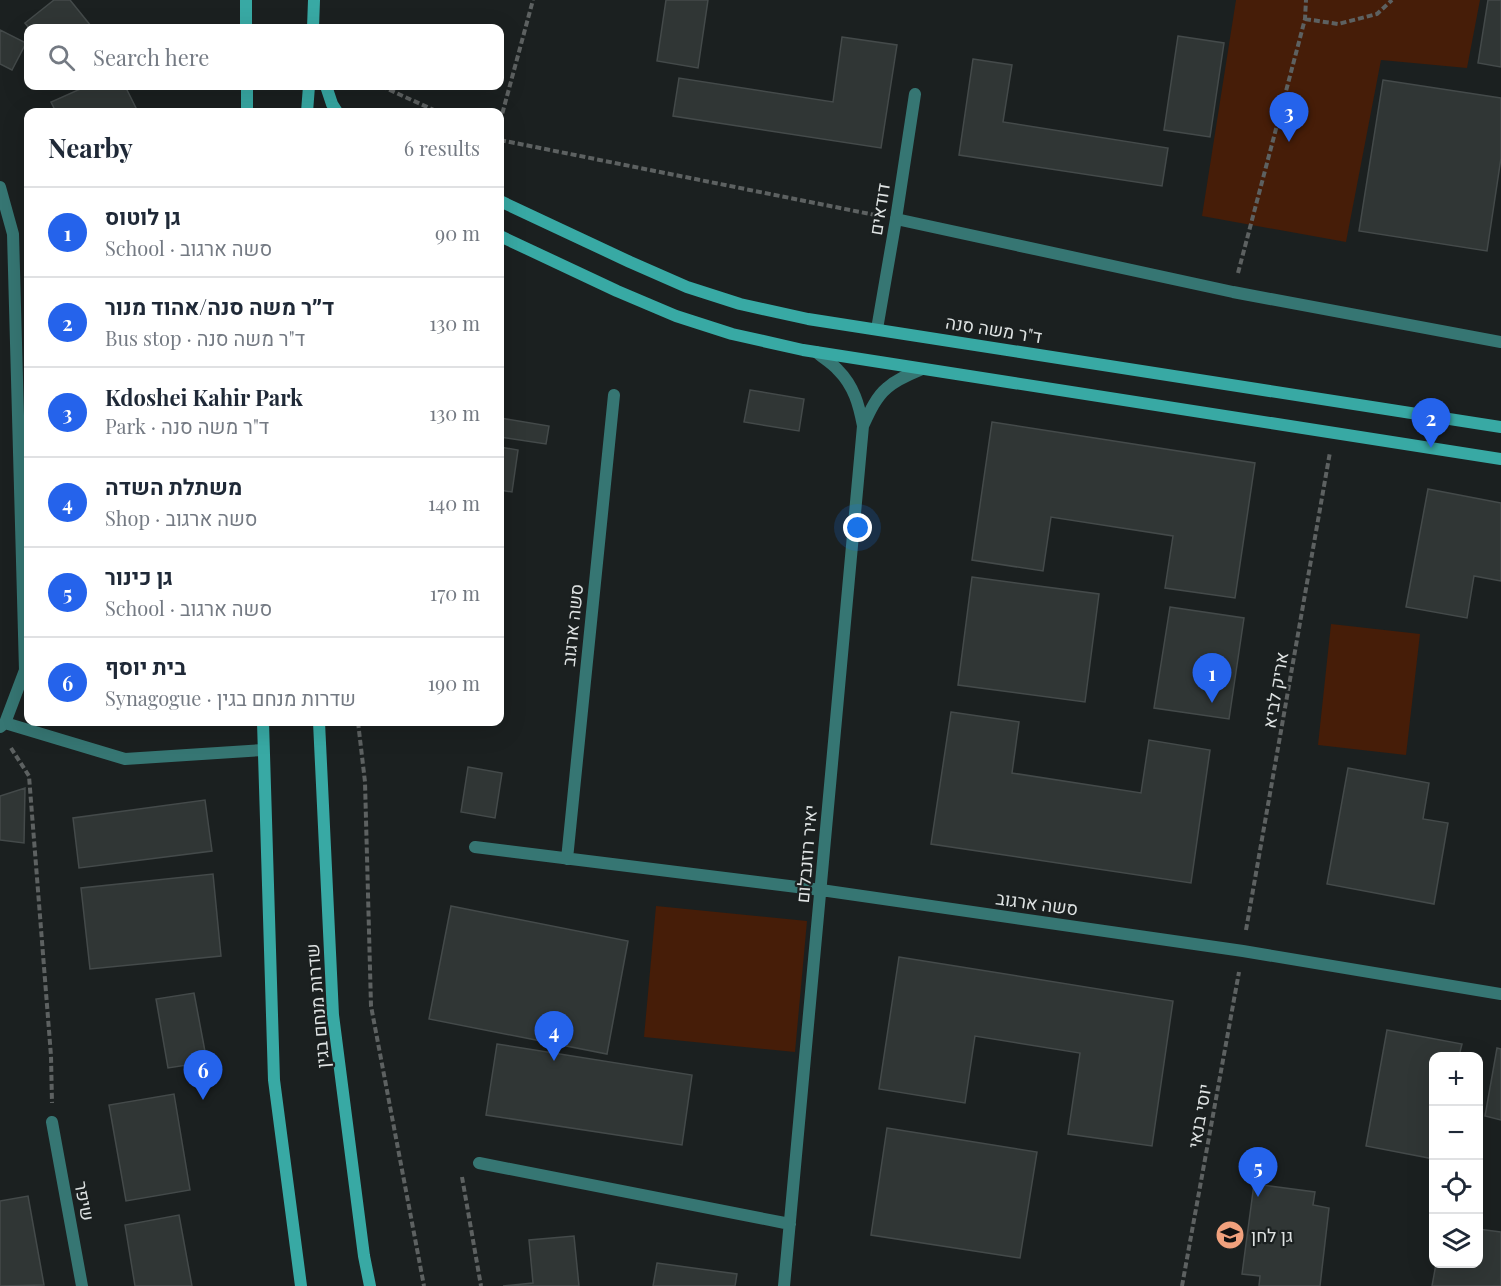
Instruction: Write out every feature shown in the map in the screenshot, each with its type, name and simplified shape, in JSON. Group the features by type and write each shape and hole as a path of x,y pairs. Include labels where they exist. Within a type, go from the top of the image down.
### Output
{"street":[{"path":"246,0 246,24"},
{"path":"313,24 314,0"},
{"path":"247,90 247,108"},
{"path":"307,108 309,90"},
{"path":"327,90 334,108"},
{"name":"דודאים","path":"877,329 915,94"},
{"path":"0,187 13,234 24,634"},
{"name":"ד\"ר משה סנה","path":"504,203 630,262 687,286 740,304 808,319 1501,427"},
{"path":"896,219 1233,292 1501,342"},
{"path":"504,238 676,316 732,334 816,352 1501,459"},
{"name":"יאיר רוזנבלום","path":"784,1286 863,426 858,400 849,384 838,370 816,352"},
{"name":"יאיר רוזנבלום","path":"863,426 873,406 886,388 899,379 922,369"},
{"name":"סשה ארגוב","path":"567,859 614,395"},
{"path":"24,672 2,725 125,759 263,750"},
{"path":"262,726 274,1080 301,1286"},
{"name":"שדרות מנחם בגין","path":"319,726 333,1015 364,1256 370,1286"},
{"name":"סשה ארגוב","path":"475,848 820,890 1243,951 1501,994"},
{"name":"שיפר","path":"52,1122 82,1286"},
{"path":"479,1163 790,1224"}],"path":[{"path":"504,108 532,0"},
{"path":"1233,292 1305,19 1306,0"},
{"path":"1305,19 1338,24 1377,14 1392,0"},
{"path":"390,90 429,108"},
{"path":"504,141 896,219"},
{"name":"אריק לביא","path":"1243,951 1333,434"},
{"path":"358,726 365,782 371,1006 424,1286"},
{"path":"6,741 29,776 51,1056 52,1122"},
{"name":"יוסי בנאי","path":"1182,1286 1243,951"},
{"path":"462,1177 481,1286"}],"shaded area":[{"path":"1236,0 1480,0 1467,68 1381,60 1346,242 1202,216"},
{"path":"1331,624 1420,634 1406,755 1318,745"},
{"path":"656,906 807,921 795,1052 644,1037"}],"building":[{"path":"54,0 70,0 89,24 26,24"},
{"path":"666,0 708,0 698,68 657,61"},
{"path":"1488,0 1501,0 1501,67 1478,63"},
{"path":"0,30 24,42 24,47 12,70 0,64"},
{"path":"1178,36 1224,43 1210,137 1164,130"},
{"path":"842,37 897,45 881,148 673,116 679,78 833,102"},
{"path":"973,59 1012,65 1003,122 1168,148 1162,186 959,155"},
{"path":"1383,80 1501,98 1501,158 1487,251 1359,231"},
{"path":"78,90 127,90 136,108 54,108 51,102"},
{"path":"750,390 804,399 799,431 744,422"},
{"path":"504,419 549,426 546,444 504,438"},
{"path":"992,422 1255,463 1235,598 1165,588 1173,536 1051,517 1043,571 972,560"},
{"path":"504,448 518,450 512,492 504,491"},
{"path":"1428,489 1501,503 1501,581 1474,576 1467,618 1406,607"},
{"path":"972,577 1099,594 1085,702 958,685"},
{"path":"1170,607 1244,618 1229,719 1154,708"},
{"path":"951,712 1019,722 1012,773 1141,793 1149,740 1210,750 1191,883 931,844"},
{"path":"468,767 502,773 495,818 461,812"},
{"path":"1348,768 1429,783 1423,819 1448,823 1434,904 1327,884"},
{"path":"25,788 24,843 0,840 0,796"},
{"path":"205,800 212,851 79,868 73,818"},
{"path":"213,874 221,956 90,969 81,888"},
{"path":"451,906 628,941 607,1054 429,1019"},
{"path":"899,957 1173,1001 1152,1146 1068,1134 1080,1053 975,1036 965,1103 879,1089"},
{"path":"194,993 207,1062 168,1068 156,999"},
{"path":"1387,1030 1462,1044 1460,1052 1429,1052 1429,1158 1366,1146"},
{"path":"497,1044 692,1075 682,1145 486,1115"},
{"path":"1497,1048 1501,1049 1501,1120 1485,1116"},
{"path":"174,1094 190,1190 126,1201 109,1105"},
{"path":"887,1128 1037,1152 1020,1258 871,1235"},
{"path":"1254,1184 1315,1192 1313,1205 1329,1208 1320,1286 1259,1286 1260,1276 1242,1274"},
{"path":"28,1196 44,1285 0,1286 0,1201"},
{"path":"179,1215 192,1286 135,1286 125,1225"},
{"path":"1483,1230 1501,1232 1501,1286 1432,1286 1435,1268 1483,1268"},
{"path":"574,1236 579,1286 503,1286 533,1283 529,1240"},
{"path":"657,1263 737,1274 735,1286 653,1286"}],"place":[{"name":"Kdoshei Kahir Park","path":"1289,142"},
{"name":"ד״ר משה סנה/אהוד מנור","path":"1431,448"},
{"name":"גן לוטוס","path":"1212,703"},
{"name":"משתלת השדה","path":"554,1061"},
{"name":"בית יוסף","path":"203,1100"},
{"name":"גן כינור","path":"1258,1197"},
{"name":"גן לחן","path":"1230,1235"}]}
